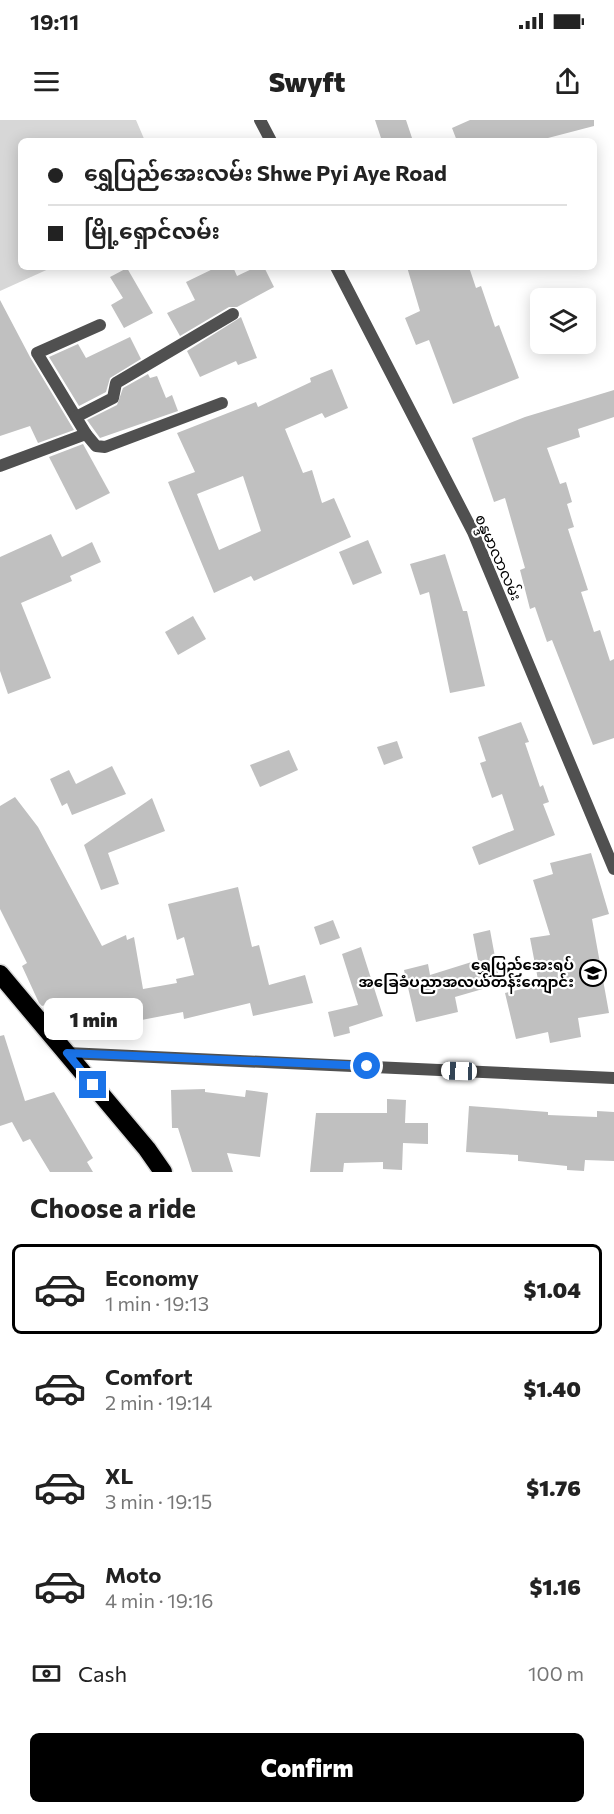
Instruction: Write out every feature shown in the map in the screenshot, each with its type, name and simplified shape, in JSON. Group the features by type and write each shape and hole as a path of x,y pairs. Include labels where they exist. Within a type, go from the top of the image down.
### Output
{"highway":[{"path":"0,974 147,1149 163,1172"}],"street":[{"path":"260,120 269,138"},
{"name":"စန္ဒမာလာလမ်း","path":"338,270 472,532 614,869"},
{"path":"76,417 113,398 116,383 233,314"},
{"path":"100,325 37,353 86,434 96,446 105,447 222,403"},
{"path":"0,466 86,434"},
{"path":"67,1053 614,1078"}],"shaded area":[{"path":"0,120 136,120 144,138 18,138 18,270 46,270 0,291"}],"building":[{"path":"375,120 406,120 412,138 381,138"},
{"path":"470,120 594,120 594,126 548,138 456,138 452,128"},
{"path":"128,270 153,313 124,328 111,305 123,298 110,277"},
{"path":"211,270 234,270 237,276 250,270 266,270 274,287 237,307 229,307 180,336 167,313 195,300 186,282"},
{"path":"408,270 470,270 476,288 481,286 495,327 499,325 519,378 453,404 429,340 416,345 405,318 420,311"},
{"path":"0,300 30,357 74,430 38,443 30,426 0,436"},
{"path":"241,317 257,358 238,365 236,361 200,377 187,351"},
{"path":"130,337 141,359 110,378 106,392 79,406 49,357 78,344 86,358"},
{"path":"332,369 348,408 325,418 322,413 285,429 303,473 312,470 322,503 334,498 351,537 254,581 251,576 214,593 168,482 195,472 177,433 256,402 258,407 311,382 310,378","holes":["243,476 261,531 219,550 197,494"]},
{"path":"148,374 150,378 157,376 166,398 172,395 178,411 100,438 87,420 117,405 123,388"},
{"path":"614,390 614,417 578,429 580,437 547,448 560,484 566,482 572,502 567,504 574,527 568,529 588,590 581,592 594,632 600,630 610,661 614,659 614,738 593,745 552,640 547,642 535,607 530,609 520,570 525,568 505,498 494,502 472,438 525,417"},
{"path":"83,444 110,493 76,510 49,457"},
{"path":"51,534 62,557 92,542 101,562 70,576 72,581 21,603 51,678 8,694 0,671 0,557"},
{"path":"368,540 382,573 353,585 339,552"},
{"path":"445,554 463,611 467,611 485,686 450,693 429,592 420,595 410,564"},
{"path":"193,616 206,639 178,655 165,632"},
{"path":"521,722 529,742 525,743 540,787 543,785 549,802 543,804 555,835 479,865 472,847 514,830 502,794 492,798 480,763 486,761 478,737"},
{"path":"397,741 403,758 384,765 377,747"},
{"path":"289,750 298,770 260,787 250,765"},
{"path":"112,766 126,794 72,815 67,803 62,806 50,779 69,770 76,784"},
{"path":"15,797 38,827 102,946 126,935 127,940 134,937 143,989 177,983 176,979 194,975 184,937 177,940 168,904 238,887 252,947 259,945 269,985 305,975 313,1003 253,1016 250,1003 184,1019 183,1012 100,1028 99,1022 64,1025 62,1013 50,1016 48,1004 42,1006 39,1003 22,966 27,963 0,909 0,806"},
{"path":"152,798 165,831 108,853 119,884 101,890 84,845"},
{"path":"591,853 609,914 592,919 609,1013 578,1018 581,1037 550,1043 548,1032 516,1039 505,993 539,985 530,938 550,935 533,880 553,874 550,863"},
{"path":"333,920 340,938 320,945 314,927"},
{"path":"490,930 500,984 455,997 458,1012 416,1022 404,970 428,964 430,975 478,960 473,934"},
{"path":"361,947 383,1016 349,1027 350,1033 334,1037 328,1012 358,1005 342,954"},
{"path":"4,1035 25,1101 54,1092 93,1158 87,1162 93,1172 50,1172 30,1139 23,1142 12,1122 0,1126 0,1036"},
{"path":"205,1089 205,1092 245,1097 246,1090 268,1093 260,1157 227,1153 233,1172 192,1172 178,1128 172,1128 171,1090"},
{"path":"387,1099 406,1100 405,1123 428,1123 428,1144 403,1143 402,1170 383,1169 383,1162 344,1163 343,1172 310,1172 316,1113 387,1113"},
{"path":"469,1106 548,1112 548,1115 597,1117 597,1111 614,1112 614,1161 585,1160 584,1171 567,1170 567,1166 518,1161 518,1155 466,1152"}],"place":[{"name":"ရွှေပြည်အေးရပ် အခြေခံပညာအလယ်တန်းကျောင်း","path":"593,973"}],"route":[{"path":"93,1085 67,1053 367,1066"}]}
